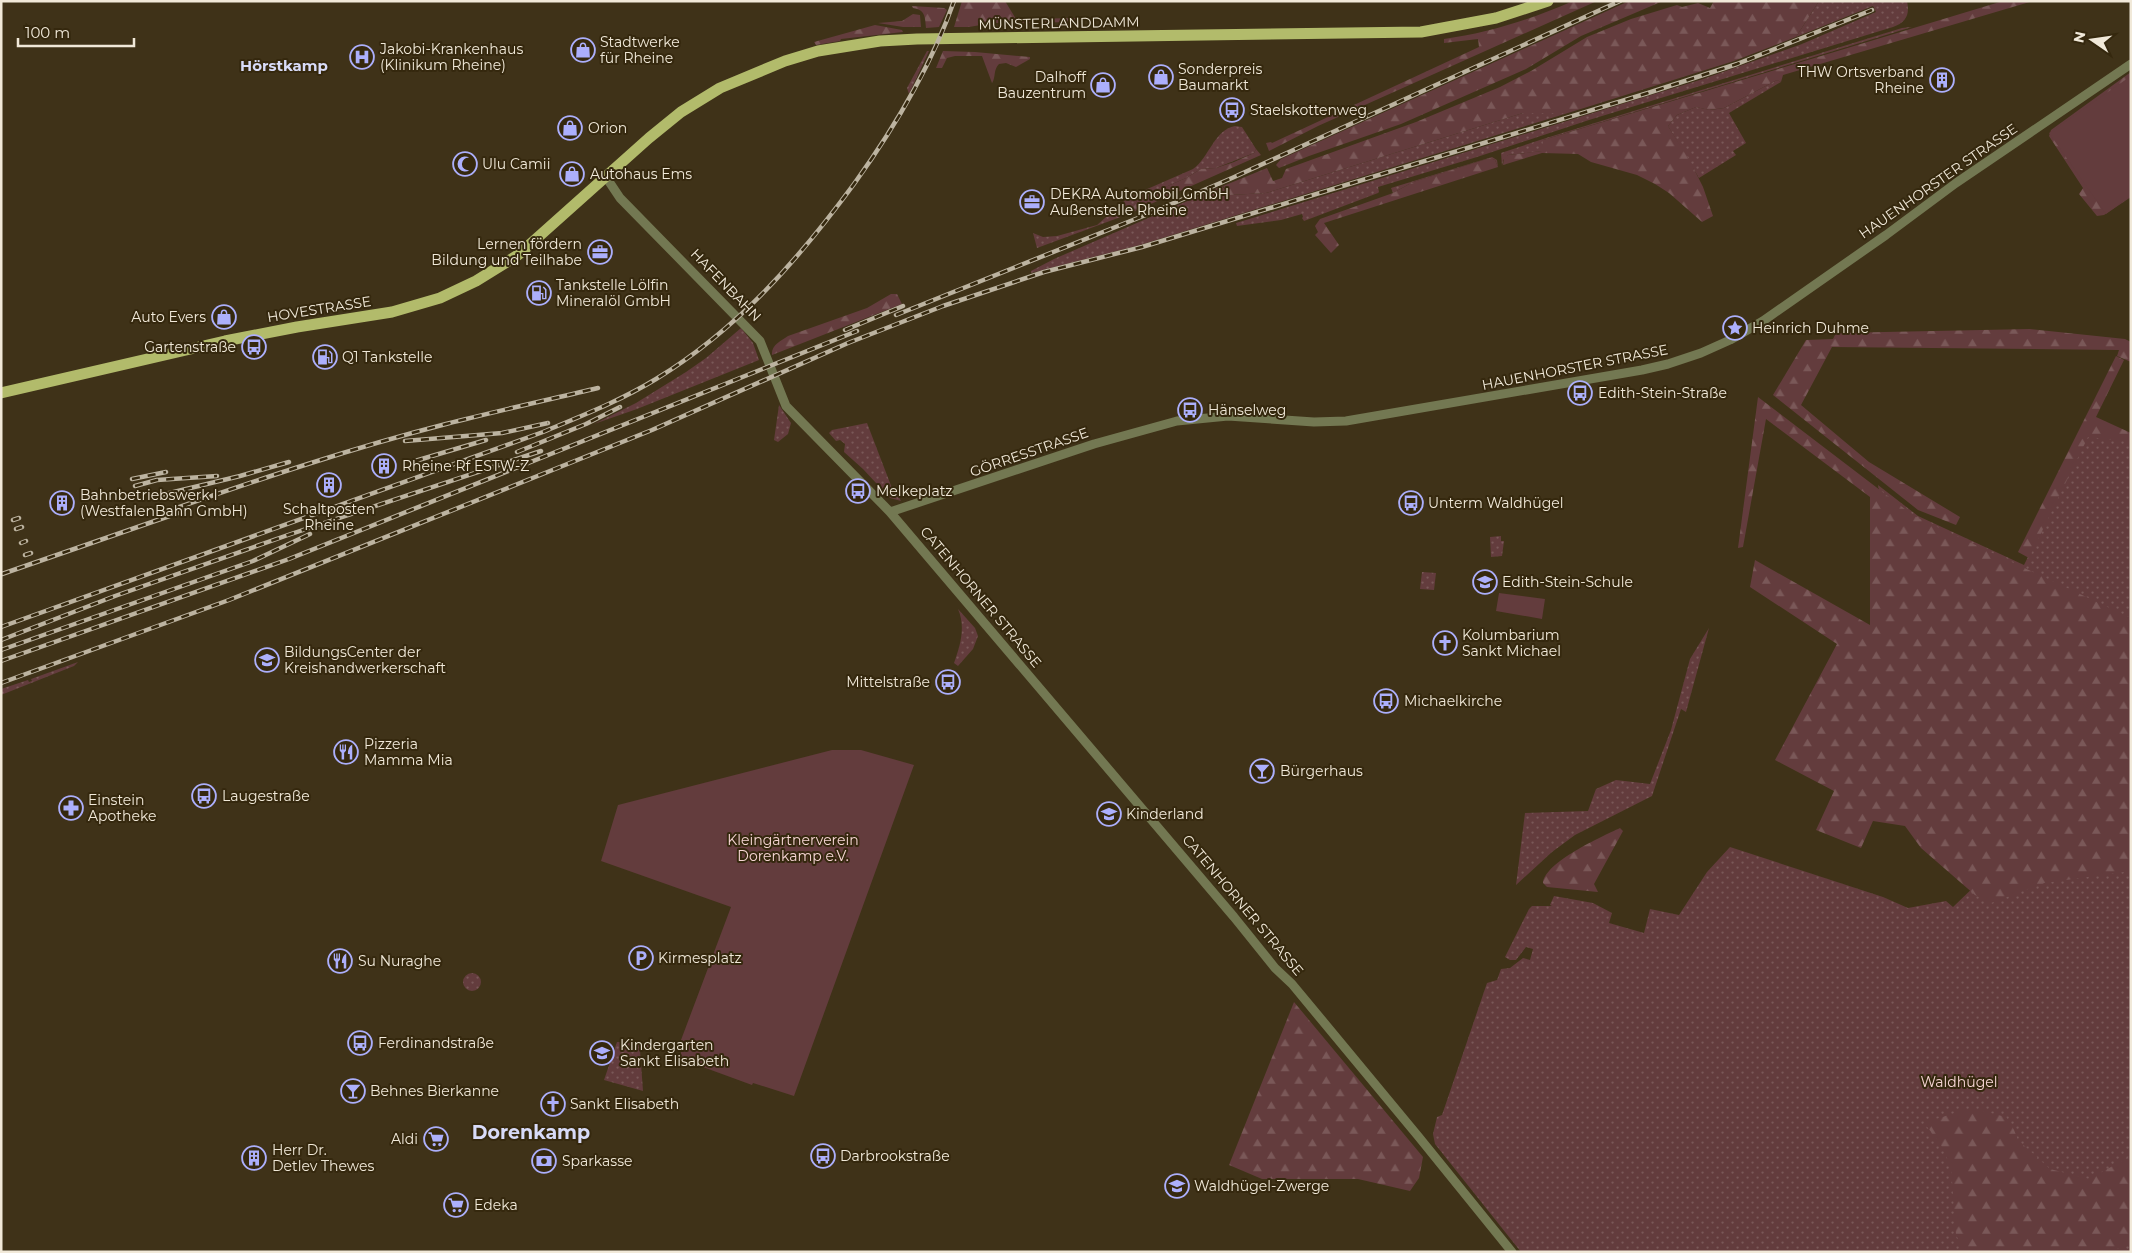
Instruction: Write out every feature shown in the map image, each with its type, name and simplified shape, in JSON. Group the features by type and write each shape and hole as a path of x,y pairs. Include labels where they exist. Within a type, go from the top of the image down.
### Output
{"main road":[{"name":"MÜNSTERLANDDAMM","path":"606,177 681,112 720,88 785,61 848,45 917,40 1421,32 1496,18 1548,1"},
{"name":"HOVESTRASSE","path":"1,393 297,326 392,312 440,298 476,281 518,255 606,177"}],"street":[{"name":"HAUENHORSTER STRASSE","path":"1177,421 1228,416 1314,422 1369,418 1642,370 1701,353 1730,340 1763,321 1932,200 2131,64"},
{"name":"HAFENBAHN","path":"606,177 620,198 760,341 786,406 805,427"},
{"name":"GÖRRESSTRASSE","path":"890,512 1094,444 1177,421"},
{"name":"CATENHORNER STRASSE","path":"805,427 890,512 1216,895 1275,968 1297,991 1512,1252"}],"green space":[{"path":"962,1 1005,1 1016,19 1080,18 1080,22 992,23 969,27 954,27"},
{"path":"1573,1 1597,1 1318,126 1269,151 1266,143 1272,143 1479,47 1478,39 1444,43 1444,39 1510,24 1542,14"},
{"path":"1629,1 1663,1 1581,36 1526,69 1401,124 1279,168 1276,165 1281,159"},
{"path":"1714,1 1819,1 1796,37 1734,61 1568,113 1523,113 1266,193 1230,195 1223,186 1267,168 1273,181 1282,178 1286,169 1416,122 1500,87 1531,71 1587,37 1631,19 1677,5 1682,7 1698,3 1710,8"},
{"path":"1819,1 1907,1 1908,10 1904,20 1893,27 1378,187 1378,193 1304,221 1302,214 1281,220 1237,226 1236,223 1703,79 1802,44 1876,12 1873,6 1796,37"},
{"path":"2003,1 2033,1 1783,75 1781,82 1777,80 1724,108 1709,110 1696,107 1677,115 1668,126 1690,161 1703,187 1713,216 1702,222 1669,193 1655,184 1637,175 1591,162 1578,154 1542,153 1503,165 1504,157 1508,155 1542,151 1543,140"},
{"path":"912,6 944,8 947,10 939,27 926,28 924,14"},
{"path":"913,14 920,15 921,27 903,27 878,23 902,21"},
{"path":"875,25 902,30 903,32 841,39 840,41 816,45 814,42"},
{"path":"1912,27 1543,140 1543,151 1508,155 1503,160 1502,166 1501,153 1902,28"},
{"path":"927,51 929,51 909,94 907,88"},
{"path":"943,51 1030,57 1030,59 1016,67 1006,63 999,64 992,83 982,56 955,56 947,58 942,68 936,68"},
{"path":"2131,72 2131,197 2104,215 2097,216 2079,194 2083,188 2049,136 2051,130"},
{"path":"2131,76 2131,196 2106,214 2049,133"},
{"path":"1777,80 1781,82 1729,113 1746,143 1733,151 1736,155 1699,178 1668,126 1677,115 1696,107 1710,110 1724,108"},
{"path":"1523,113 1568,113 1140,245 1031,273 1031,271 1054,259 1222,186 1230,195 1266,193"},
{"path":"1235,126 1242,127 1256,149 1254,153 1216,168 1201,169 1186,178 1138,199 1126,215 1037,248 1033,233 1043,237 1057,236 1097,225 1129,197 1193,169 1199,164 1217,138"},
{"path":"1256,149 1261,155 1126,215 1138,199 1186,178 1201,169 1216,168 1234,162 1254,153"},
{"path":"1492,157 1497,160 1498,167 1495,160 1490,158 1413,182 1393,193 1391,188"},
{"path":"1490,158 1495,160 1498,167 1324,223 1339,245 1331,253 1315,235 1318,232 1315,226 1320,219 1393,193 1413,182"},
{"path":"891,294 897,294 902,304 772,355 775,346 788,336 867,308"},
{"path":"741,328 753,343 759,360 637,409 594,424 636,403 686,372 706,358"},
{"path":"2030,329 2125,339 2131,342 2131,362 2117,356 2119,350 1832,347 1801,405 1869,462 1960,517 1956,525 1918,510 1773,395 1806,340 1833,339 1836,333"},
{"path":"2116,356 2124,360 2096,417 2131,433 2131,444 2124,441 2088,437 2029,558 2018,552"},
{"path":"1758,397 1914,516 2131,618 2131,871 2044,883 1991,903 1975,895 1921,848 1905,826 1873,821 1861,848 1816,830 1834,791 1775,760 1837,644 1750,587 1755,560 1870,625 1870,497 1766,419 1743,547 1738,548"},
{"path":"779,405 791,423 788,434 778,442 774,440"},
{"path":"867,423 895,496 898,495 901,501 890,498 844,452 845,444 840,440 836,441 829,433 832,430"},
{"name":"Waldhügel","path":"2094,423 2131,441 2131,1252 1521,1252 1435,1144 1433,1134 1437,1117 1442,1115 1487,983 1497,980 1501,969 1510,968 1523,958 1530,960 1533,949 1526,947 1516,960 1510,960 1505,957 1529,909 1532,906 1552,906 1550,905 1554,896 1593,903 1612,913 1609,923 1644,933 1650,909 1679,915 1707,872 1730,847 1883,897 1908,908 1946,901 1953,907 1979,882 1904,728 1886,522 1878,485 1918,516 2024,565"},
{"path":"1501,536 1501,541 1504,541 1502,556 1491,557 1490,537"},
{"path":"1422,572 1436,573 1434,590 1420,589"},
{"path":"1499,593 1545,599 1542,619 1496,611"},
{"path":"958,609 975,628 978,636 973,649 958,666 954,663 960,643 962,623"},
{"path":"1709,628 1686,712 1681,709 1652,796 1575,835 1552,852 1516,885 1525,813 1588,811 1596,789 1616,780 1650,784 1671,730 1690,659"},
{"path":"78,662 74,666 1,695 1,689 28,680 29,682 32,681 31,679"},
{"name":"Kleingärtnerverein Dorenkamp e.V.","path":"832,750 861,750 914,765 794,1096 753,1083 752,1085 681,1059 681,1040 731,907 601,861 618,805"},
{"path":"1620,828 1623,831 1594,884 1598,892 1547,887 1543,883 1546,875 1563,859"},
{"path":"468,973 476,973 481,978 479,989 468,991 463,986 463,978"},
{"path":"1294,1002 1423,1157 1419,1178 1410,1191 1358,1179 1262,1179 1229,1165"},
{"path":"617,1042 664,1044 665,1048 640,1050 643,1091 604,1080"},
{"path":"1975,1109 2006,1117 2018,1140 2050,1169 2089,1179 2131,1156 2131,1243 2110,1252 1965,1252 1956,1235 1951,1167 1940,1143 1924,1123 1961,1111"}],"railway":[{"path":"1,627 543,432 614,401 656,379 714,338 740,315 765,291 811,240 854,184 898,118 923,73 954,1"},
{"path":"896,315 1153,212 1232,178 1620,1"},
{"path":"1,683 229,600 652,430 848,343 943,306 1044,272 1142,247 1648,93 1737,64 1872,10"},
{"path":"845,330 903,306"},
{"path":"1,661 289,559 857,331"},
{"path":"168,511 376,443 465,419 598,388"},
{"path":"517,452 586,424 620,407"},
{"path":"405,441 502,433 548,423"},
{"path":"415,461 486,440"},
{"path":"1,640 115,596 288,535 541,451"},
{"path":"153,497 289,462"},
{"path":"132,479 166,472"},
{"path":"135,486 157,480 217,476"},
{"path":"2,574 178,513"},
{"path":"13,520 19,518"},
{"path":"16,529 22,527"},
{"path":"1,650 253,561 310,534"},
{"path":"21,543 26,541"},
{"path":"25,555 31,553"}],"place":[{"name":"Stadtwerke für Rheine","path":"583,50"},
{"name":"Jakobi-Krankenhaus (Klinikum Rheine)","path":"362,57"},
{"name":"Sonderpreis Baumarkt","path":"1161,77"},
{"name":"THW Ortsverband Rheine","path":"1942,80"},
{"name":"Dalhoff Bauzentrum","path":"1103,85"},
{"name":"Staelskottenweg","path":"1232,110"},
{"name":"Orion","path":"570,128"},
{"name":"Ulu Camii","path":"465,164"},
{"name":"Autohaus Ems","path":"572,174"},
{"name":"DEKRA Automobil GmbH Außenstelle Rheine","path":"1032,202"},
{"name":"Lernen fördern Bildung und Teilhabe","path":"600,252"},
{"name":"Tankstelle Lölfin Mineralöl GmbH","path":"539,293"},
{"name":"Auto Evers","path":"224,317"},
{"name":"Heinrich Duhme","path":"1735,328"},
{"name":"Gartenstraße","path":"254,347"},
{"name":"Q1 Tankstelle","path":"325,357"},
{"name":"Edith-Stein-Straße","path":"1580,393"},
{"name":"Hänselweg","path":"1190,410"},
{"name":"Rheine Rf ESTW-Z","path":"384,466"},
{"name":"Schaltposten Rheine","path":"329,485"},
{"name":"Melkeplatz","path":"858,491"},
{"name":"Bahnbetriebswerk I (WestfalenBahn GmbH)","path":"62,503"},
{"name":"Unterm Waldhügel","path":"1411,503"},
{"name":"Edith-Stein-Schule","path":"1485,582"},
{"name":"Kolumbarium Sankt Michael","path":"1445,643"},
{"name":"BildungsCenter der Kreishandwerkerschaft","path":"267,660"},
{"name":"Mittelstraße","path":"948,682"},
{"name":"Michaelkirche","path":"1386,701"},
{"name":"Pizzeria Mamma Mia","path":"346,752"},
{"name":"Bürgerhaus","path":"1262,771"},
{"name":"Laugestraße","path":"204,796"},
{"name":"Einstein Apotheke","path":"71,808"},
{"name":"Kinderland","path":"1109,814"},
{"name":"Kirmesplatz","path":"641,958"},
{"name":"Su Nuraghe","path":"340,961"},
{"name":"Ferdinandstraße","path":"360,1043"},
{"name":"Kindergarten Sankt Elisabeth","path":"602,1053"},
{"name":"Behnes Bierkanne","path":"353,1091"},
{"name":"Sankt Elisabeth","path":"553,1104"},
{"name":"Aldi","path":"436,1139"},
{"name":"Darbrookstraße","path":"823,1156"},
{"name":"Herr Dr. Detlev Thewes","path":"254,1158"},
{"name":"Sparkasse","path":"544,1161"},
{"name":"Waldhügel-Zwerge","path":"1177,1186"},
{"name":"Edeka","path":"456,1205"}],"district":[{"name":"Hörstkamp","path":"284,65"},
{"name":"Dorenkamp","path":"531,1132"}]}
